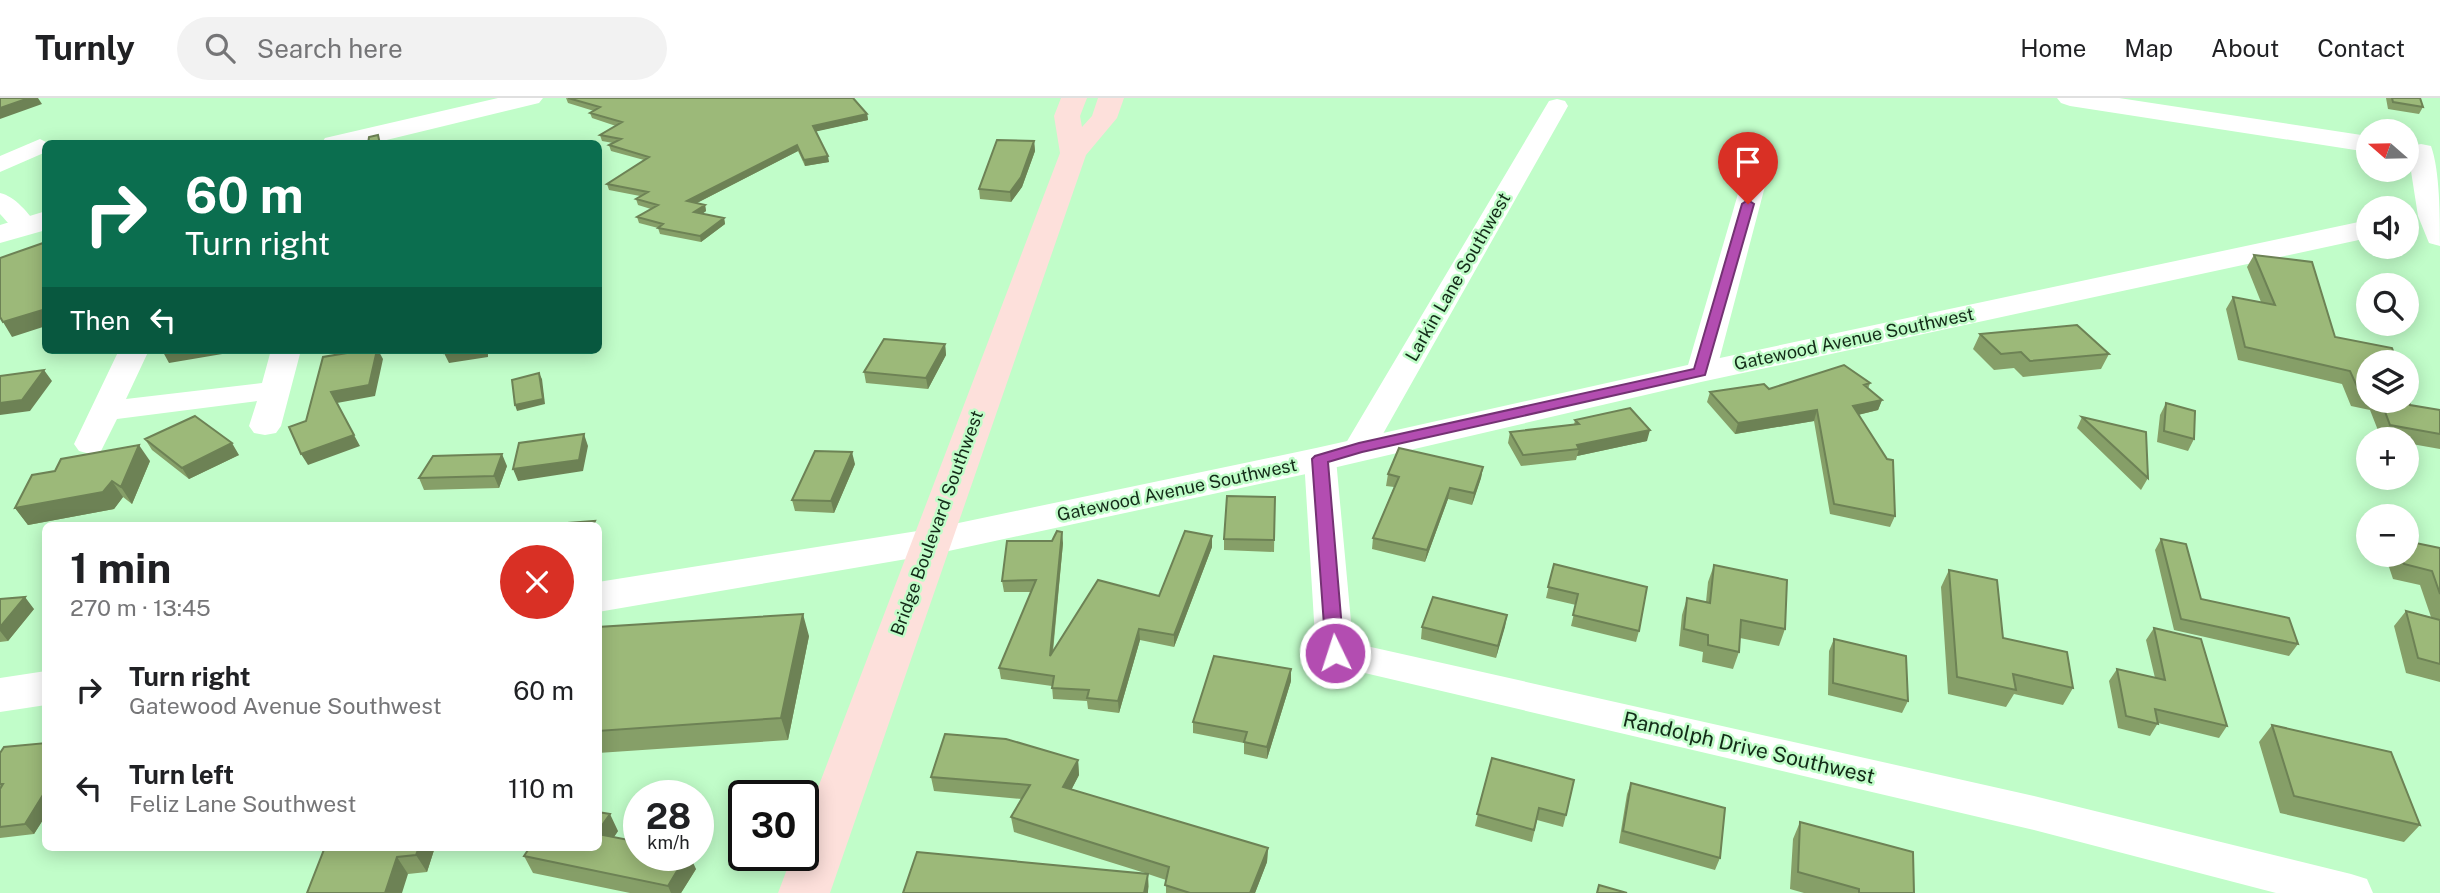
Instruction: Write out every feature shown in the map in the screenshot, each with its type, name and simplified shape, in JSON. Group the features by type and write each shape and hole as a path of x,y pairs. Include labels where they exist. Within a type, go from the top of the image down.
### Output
{"main road":[{"name":"Bridge Boulevard Southwest","path":"1073,153 1067,116 1074,98"},
{"name":"Bridge Boulevard Southwest","path":"804,893 1073,153 1104,118 1111,98"}],"street":[{"path":"351,140 530,98"},
{"path":"2070,98 2356,142"},
{"name":"Larkin Lane Southwest","path":"1359,448 1557,106"},
{"path":"0,165 40,146"},
{"path":"2423,153 2426,224"},
{"path":"1700,372 1761,156"},
{"path":"0,200 23,227"},
{"name":"Gatewood Avenue Southwest","path":"602,596 930,542 1320,459 1700,372 2356,232"},
{"path":"90,444 132,354"},
{"path":"265,426 285,354"},
{"path":"106,411 275,390"},
{"name":"Randolph Drive Southwest","path":"1320,459 1335,653 2034,813 2351,893"},
{"path":"0,695 42,689"}],"building":[{"path":"0,98 29,98 0,108"},
{"path":"568,98 853,98 867,114 813,126 828,156 804,160 797,145 687,201 705,205 694,212 724,218 700,236 658,228 663,224 637,217 658,205 636,199 648,192 607,184 649,157 609,145 621,139 600,135 622,122 590,113 600,107"},
{"path":"2392,98 2420,98 2423,107 2393,102"},
{"path":"378,135 379,140 369,140 369,137"},
{"path":"997,140 1034,141 1021,177 1010,192 979,189"},
{"path":"42,243 42,310 3,322 0,317 0,258"},
{"path":"2254,255 2312,262 2335,337 2393,350 2356,350 2356,384 2350,371 2245,347 2233,297 2275,305"},
{"path":"2077,325 2109,354 2030,361 2021,352 2001,354 1980,334"},
{"path":"884,339 945,344 926,378 864,372"},
{"path":"376,354 369,385 331,392 354,435 301,454 289,427 306,421 323,357"},
{"path":"1844,365 1870,383 1864,385 1882,400 1853,406 1887,459 1893,460 1895,516 1834,504 1817,410 1738,423 1710,392 1764,384 1769,389"},
{"path":"44,370 22,400 0,403 0,376"},
{"path":"539,373 543,399 515,405 512,380"},
{"path":"2166,403 2195,411 2194,439 2164,431"},
{"path":"2419,406 2440,410 2440,434 2419,430 2419,427 2390,425 2386,413 2419,413"},
{"path":"1630,408 1650,430 1577,445 1579,449 1523,455 1510,432 1579,424 1575,420"},
{"path":"195,416 232,443 182,468 145,439"},
{"path":"2082,417 2146,432 2148,478"},
{"path":"584,434 579,460 513,469 519,443"},
{"path":"139,445 121,487 112,481 103,492 15,508 32,475 55,471 61,459"},
{"path":"1399,448 1483,467 1474,493 1450,488 1427,550 1373,538 1399,477 1388,474"},
{"path":"815,451 852,452 831,501 792,500"},
{"path":"502,454 494,476 419,478 433,456"},
{"path":"1227,496 1275,497 1274,540 1224,539"},
{"path":"1057,531 1062,532 1050,656 1098,580 1159,596 1185,531 1212,536 1174,635 1139,629 1118,701 1087,698 1089,690 1052,688 1054,676 999,668 1036,580 1002,581 1007,541 1052,541"},
{"path":"2161,539 2186,544 2201,599 2289,618 2298,644 2181,619"},
{"path":"2419,544 2440,548 2440,594 2432,571 2416,567 2419,567"},
{"path":"1554,564 1647,587 1639,631 1573,615 1578,594 1548,587"},
{"path":"1714,565 1787,580 1785,629 1741,620 1739,652 1708,645 1708,635 1684,629 1687,598 1710,603"},
{"path":"1949,570 1997,580 2003,638 2067,652 2073,688 2013,674 2016,690 1957,677"},
{"path":"25,597 0,627 0,599"},
{"path":"1433,597 1507,615 1498,646 1422,627"},
{"path":"2406,611 2440,620 2440,664 2418,658"},
{"path":"803,614 781,718 602,731 602,627"},
{"path":"2154,628 2201,639 2227,726 2155,709 2158,724 2126,716 2117,669 2165,680"},
{"path":"1834,639 1906,656 1908,701 1833,683"},
{"path":"1214,656 1291,669 1267,747 1244,742 1247,732 1193,722"},
{"path":"2272,725 2391,752 2420,825 2294,796"},
{"path":"945,734 1006,739 1078,760 1063,787 1268,848 1250,893 1190,893 1165,885 1169,867 1011,817 1030,785 931,777"},
{"path":"42,743 42,796 25,824 0,827 0,789 3,784 0,784 0,753 4,747"},
{"path":"1492,758 1574,780 1566,815 1539,808 1534,830 1477,814"},
{"path":"1631,783 1725,808 1720,858 1623,831"},
{"path":"602,813 610,814 602,825"},
{"path":"1800,822 1913,852 1914,893 1859,893 1859,889 1798,872"},
{"path":"602,835 623,839 623,871 677,871 668,886 524,856 527,851 602,851"},
{"path":"323,851 418,851 416,855 397,857 385,893 307,893"},
{"path":"917,852 1148,874 1144,893 903,893"},
{"path":"1599,885 1627,893 1597,893"}],"route":[{"path":"1335,653 1320,459 1700,372 1748,204"}]}
